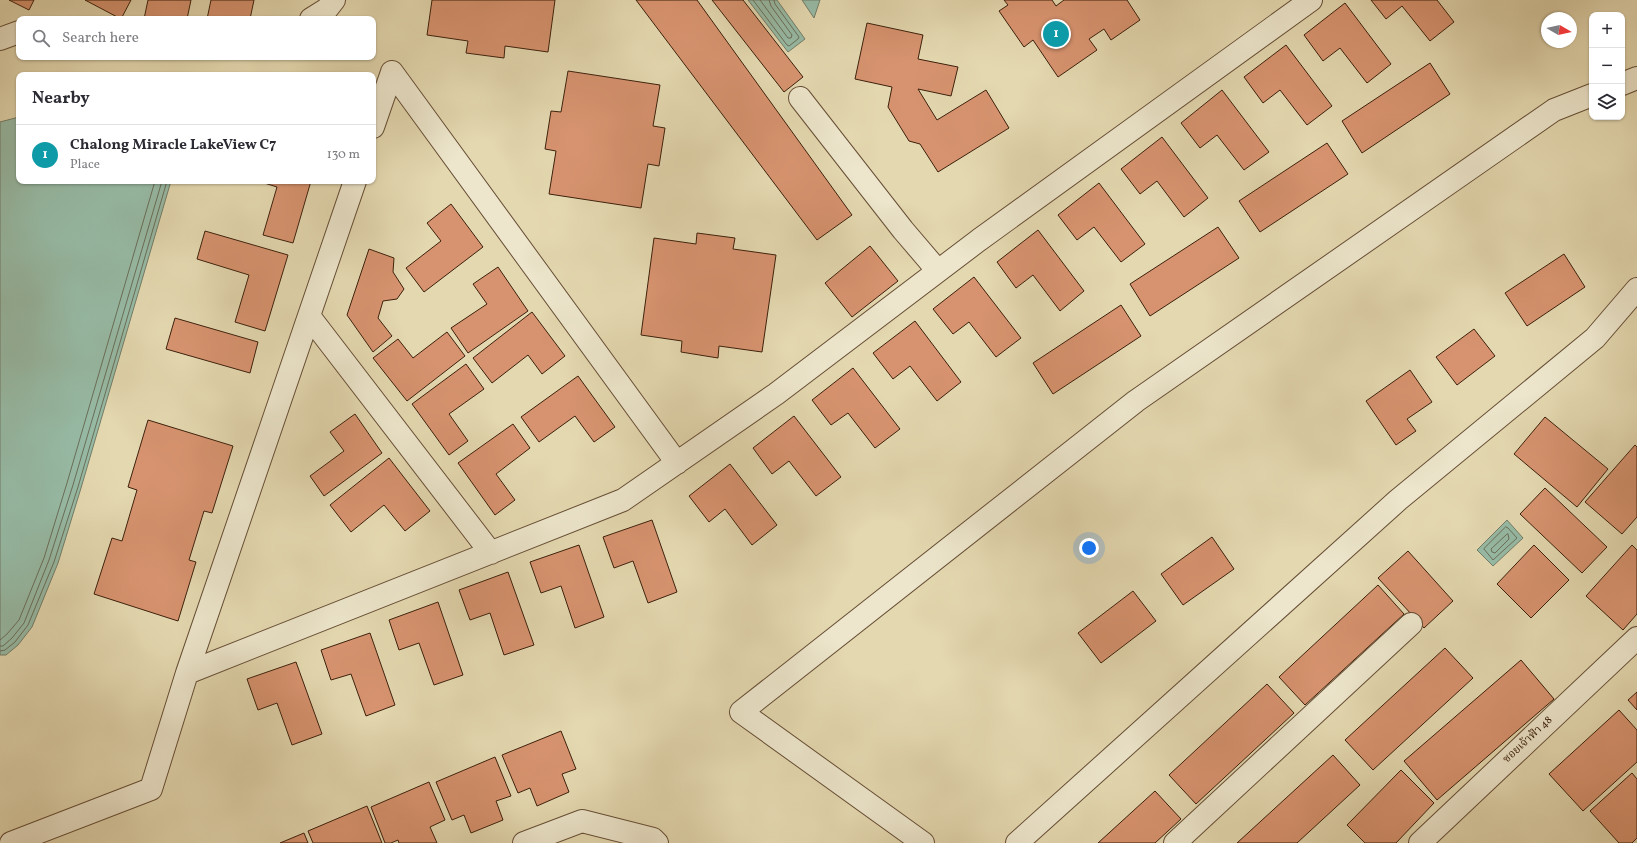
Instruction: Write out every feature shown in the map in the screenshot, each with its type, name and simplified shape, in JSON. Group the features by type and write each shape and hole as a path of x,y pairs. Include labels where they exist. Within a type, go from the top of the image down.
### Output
{"street":[{"path":"316,16 327,9 334,0"},
{"path":"187,673 623,500 776,394 979,240 1311,0"},
{"path":"0,39 16,33"},
{"path":"376,118 392,72 677,463"},
{"path":"1625,83 1637,78"},
{"path":"923,843 741,712 1136,401 1554,110 1589,97"},
{"path":"800,98 903,230 938,271"},
{"path":"11,843 151,789 187,673 354,184"},
{"path":"1017,843 1398,500 1595,338 1637,289"},
{"path":"309,316 491,553"},
{"path":"1175,843 1411,624"},
{"name":"ซอยเจ้าฟ้า 48","path":"1420,843 1637,638"},
{"path":"524,843 582,822 653,839 657,843"}],"water":[{"path":"748,0 777,0 805,39 788,52"},
{"path":"802,0 820,0 814,18"},
{"path":"16,118 16,184 170,184 58,563 32,627 18,645 6,655 0,655 0,122"},
{"path":"1507,520 1523,538 1493,566 1477,550"}],"building":[{"path":"9,0 34,0 29,10"},
{"path":"85,0 131,0 123,16 115,16"},
{"path":"148,0 191,0 188,16 145,16"},
{"path":"211,0 254,0 251,16 208,16"},
{"path":"432,0 555,0 548,52 505,46 504,58 466,53 468,41 427,35"},
{"path":"636,0 697,0 852,215 817,240"},
{"path":"712,0 743,0 803,77 784,92"},
{"path":"1004,0 1052,0 1056,6 1064,0 1127,0 1140,20 1111,40 1104,29 1089,39 1097,50 1058,77 1033,40 1024,47 999,11 1008,5"},
{"path":"1371,0 1437,0 1454,22 1430,41 1402,6 1386,19"},
{"path":"1345,3 1391,64 1367,83 1340,48 1323,61 1304,35"},
{"path":"867,23 923,35 918,59 958,67 951,96 918,89 937,120 986,90 1009,128 938,172 920,144 909,141 888,107 892,87 855,79"},
{"path":"1286,45 1332,106 1307,125 1280,90 1263,103 1244,77"},
{"path":"1430,63 1450,94 1362,153 1342,121"},
{"path":"568,71 660,85 653,126 665,128 659,166 648,164 641,208 549,194 556,151 545,149 551,111 561,112"},
{"path":"1222,90 1269,152 1244,170 1217,135 1200,148 1181,123"},
{"path":"1162,137 1208,198 1184,217 1157,181 1140,194 1121,169"},
{"path":"1327,143 1348,174 1260,232 1239,201"},
{"path":"1099,183 1145,244 1121,262 1094,227 1077,240 1058,215"},
{"path":"268,184 310,184 293,243 263,235 277,187"},
{"path":"451,204 483,247 424,292 406,268 441,241 427,223"},
{"path":"1218,227 1239,258 1150,316 1130,284"},
{"path":"1038,230 1084,291 1060,311 1033,275 1016,288 997,262"},
{"path":"205,231 288,255 265,331 235,322 249,275 197,259"},
{"path":"697,233 735,238 733,249 776,255 762,352 719,346 718,358 681,352 682,341 641,335 654,238 696,244"},
{"path":"870,246 898,281 852,317 825,283"},
{"path":"369,249 394,258 393,272 404,289 397,299 383,301 378,318 392,336 373,352 347,315"},
{"path":"1564,254 1585,287 1527,326 1505,293"},
{"path":"498,267 528,311 468,353 451,328 487,304 473,284"},
{"path":"974,277 1021,338 996,357 969,322 953,334 933,309"},
{"path":"1121,305 1141,336 1053,394 1033,363"},
{"path":"532,312 565,356 542,374 528,355 492,383 473,358"},
{"path":"175,318 258,342 250,373 166,349"},
{"path":"915,321 961,382 937,401 910,366 893,379 873,353"},
{"path":"1474,329 1495,356 1457,385 1436,357"},
{"path":"447,332 465,356 407,401 373,358 398,339 413,358"},
{"path":"466,364 484,389 449,414 468,441 449,455 412,404"},
{"path":"853,368 900,429 875,448 848,413 831,425 812,400"},
{"path":"1410,370 1432,402 1407,419 1416,431 1396,445 1366,401"},
{"path":"578,376 615,427 594,442 575,416 539,442 521,417"},
{"path":"355,414 382,453 324,496 310,476 344,451 330,432"},
{"path":"794,416 841,477 816,496 789,461 772,474 753,448"},
{"path":"1545,417 1608,469 1577,507 1514,454"},
{"path":"148,420 233,446 212,513 204,511 189,560 196,562 178,621 94,594 112,538 122,541 137,490 128,487"},
{"path":"513,424 530,448 496,474 515,500 495,515 458,463"},
{"path":"1635,445 1637,447 1637,517 1622,534 1585,502"},
{"path":"389,458 430,511 405,531 384,505 351,532 330,505"},
{"path":"730,464 777,525 752,545 725,509 709,522 689,496"},
{"path":"1545,488 1607,547 1582,573 1520,514"},
{"path":"652,520 677,592 648,603 633,561 614,568 603,537"},
{"path":"1212,537 1234,569 1183,605 1161,574"},
{"path":"579,545 604,617 575,628 561,586 541,593 530,562"},
{"path":"1534,545 1569,580 1531,618 1497,584"},
{"path":"1632,545 1637,550 1637,614 1623,630 1586,596"},
{"path":"1408,551 1453,601 1424,628 1378,578"},
{"path":"508,572 534,645 504,655 490,613 470,620 459,590"},
{"path":"1378,585 1404,614 1305,705 1279,677"},
{"path":"1133,591 1156,621 1101,663 1078,633"},
{"path":"438,602 463,675 434,685 419,643 399,650 389,620"},
{"path":"370,633 395,705 366,716 351,674 331,680 321,650"},
{"path":"1445,648 1473,678 1373,770 1345,740"},
{"path":"1521,660 1554,699 1437,800 1404,761"},
{"path":"296,662 322,734 292,745 277,703 258,710 247,679"},
{"path":"1267,684 1294,713 1196,804 1169,775"},
{"path":"1637,692 1637,710 1628,700"},
{"path":"1619,710 1637,730 1637,762 1583,811 1549,774"},
{"path":"561,731 576,769 562,774 569,792 537,806 530,788 518,793 502,755"},
{"path":"1333,755 1360,785 1297,843 1237,843"},
{"path":"495,757 511,796 496,801 503,820 471,833 464,815 452,820 436,782"},
{"path":"1401,770 1434,803 1396,843 1365,843 1347,825"},
{"path":"1632,773 1637,779 1637,838 1632,843 1619,843 1590,811"},
{"path":"429,782 445,820 430,827 437,843 399,843 398,840 391,843 385,843 371,807"},
{"path":"1155,791 1181,819 1155,843 1098,843"},
{"path":"367,806 382,843 313,843 308,831"},
{"path":"304,833 308,843 280,843"}],"place":[{"name":"Chalong Miracle LakeView C7","path":"1056,34"}]}
